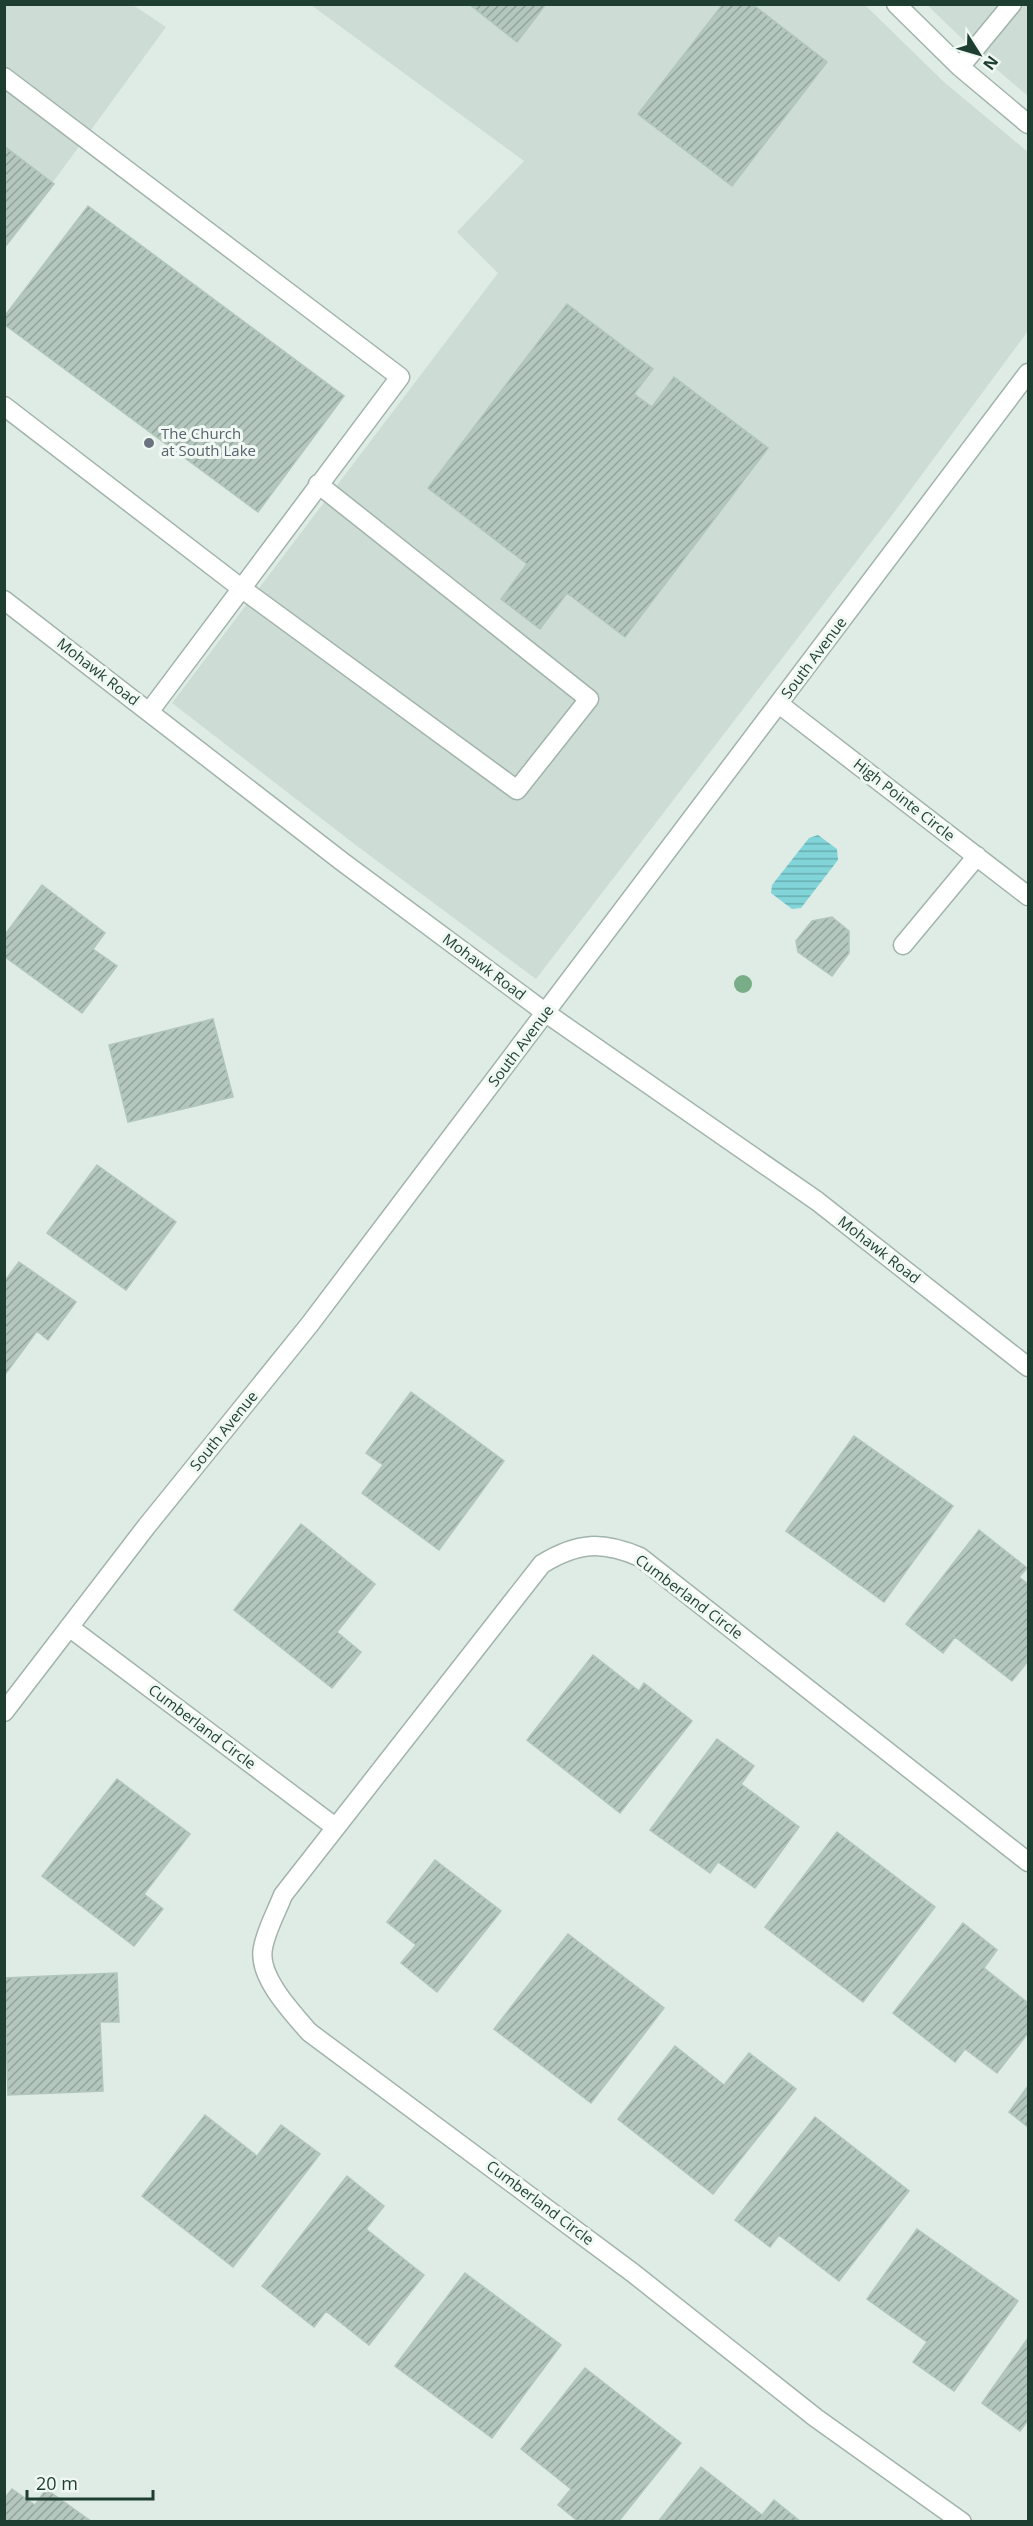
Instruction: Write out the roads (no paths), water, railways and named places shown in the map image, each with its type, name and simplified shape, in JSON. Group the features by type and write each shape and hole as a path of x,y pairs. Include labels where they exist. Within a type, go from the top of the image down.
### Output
{"street":[{"path":"896,4 960,67 1029,124"},
{"path":"960,67 1012,4"},
{"path":"4,77 400,377 149,712"},
{"name":"South Avenue","path":"4,1712 310,1324 1029,373"},
{"path":"4,406 241,588 517,790 589,699 318,484"},
{"name":"Mohawk Road","path":"4,600 344,863 546,1013 817,1201 1029,1367"},
{"name":"High Pointe Circle","path":"779,704 1029,896"},
{"path":"903,945 977,856"},
{"name":"Cumberland Circle","path":"962,2522 816,2418 624,2266 309,2032 281,1998 264,1968 262,1949 283,1894 543,1564 564,1550 592,1545 617,1547 640,1557 1029,1862"},
{"name":"Cumberland Circle","path":"69,1627 336,1827"}],"water":[{"path":"818,835 837,849 838,860 801,908 792,909 771,893 772,885 809,838"}],"place":[{"name":"The Church at South Lake","path":"149,443"}]}
